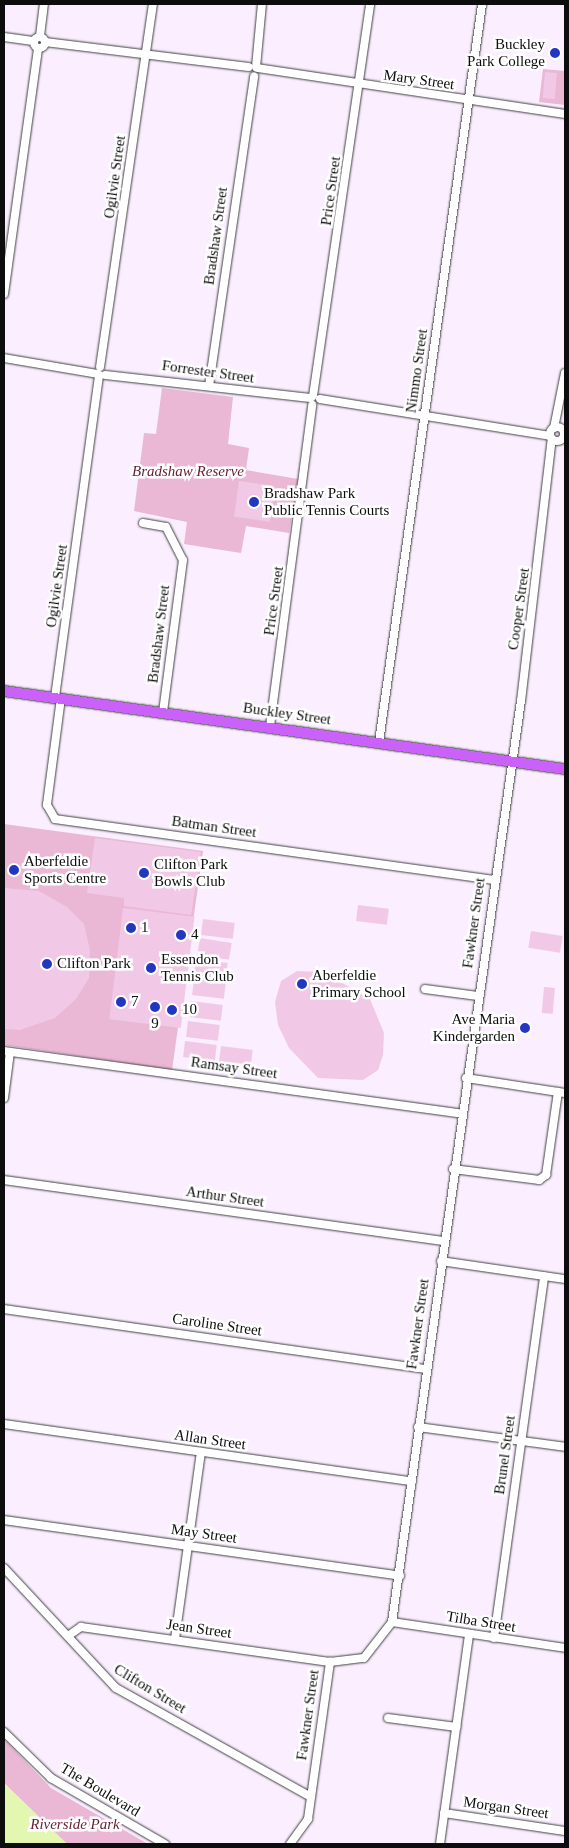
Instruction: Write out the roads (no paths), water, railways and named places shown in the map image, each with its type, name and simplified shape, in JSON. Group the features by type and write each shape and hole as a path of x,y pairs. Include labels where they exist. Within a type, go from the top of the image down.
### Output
{"main road":[{"name":"Buckley Street","path":"4,691 270,726 565,769"}],"street":[{"path":"4,294 44,4"},
{"name":"Ogilvie Street","path":"58,698 98,389 153,4"},
{"name":"Bradshaw Street","path":"209,386 262,4"},
{"name":"Price Street","path":"270,726 370,4"},
{"name":"Nimmo Street","path":"379,742 482,4"},
{"name":"Mary Street","path":"4,37 565,114"},
{"name":"Forrester Street","path":"4,358 558,434"},
{"name":"Cooper Street","path":"511,762 552,460 558,434 565,372"},
{"name":"Bradshaw Street","path":"143,523 166,527 183,560 164,712"},
{"name":"Batman Street","path":"58,698 47,805 55,819 494,880"},
{"name":"Fawkner Street","path":"290,1844 305,1828 330,1662 364,1658 392,1622 400,1576 453,1169 511,762"},
{"path":"426,989 478,996"},
{"path":"4,1098 7,1051"},
{"name":"Ramsay Street","path":"7,1051 461,1114"},
{"path":"453,1169 539,1180 546,1175 562,1092 466,1078"},
{"name":"Arthur Street","path":"4,1180 443,1242"},
{"path":"441,1261 565,1279"},
{"name":"Brunel Street","path":"494,1638 544,1276"},
{"name":"Caroline Street","path":"4,1309 426,1369"},
{"name":"Allan Street","path":"4,1424 412,1481"},
{"path":"418,1427 565,1447"},
{"path":"175,1640 201,1452"},
{"name":"May Street","path":"4,1520 400,1576"},
{"name":"Clifton Street","path":"4,1568 116,1688 311,1797"},
{"name":"Tilba Street","path":"392,1622 565,1648"},
{"name":"Jean Street","path":"68,1636 81,1627 330,1662"},
{"path":"440,1844 469,1634"},
{"path":"388,1718 456,1727"},
{"name":"The Boulevard","path":"4,1732 51,1778 165,1844"},
{"name":"Morgan Street","path":"444,1813 565,1831"}],"place":[{"name":"Buckley Park College","path":"555,53"},
{"name":"Bradshaw Park Public Tennis Courts","path":"254,502"},
{"name":"Aberfeldie Sports Centre","path":"14,870"},
{"name":"Clifton Park Bowls Club","path":"144,873"},
{"name":"1","path":"131,928"},
{"name":"4","path":"181,935"},
{"name":"Clifton Park","path":"47,964"},
{"name":"Essendon Tennis Club","path":"151,968"},
{"name":"Aberfeldie Primary School","path":"302,984"},
{"name":"7","path":"121,1002"},
{"name":"9","path":"155,1007"},
{"name":"10","path":"172,1010"},
{"name":"Ave Maria Kindergarden","path":"525,1028"}],"park label":[{"name":"Bradshaw Reserve","path":"188,472"},
{"name":"Riverside Park","path":"75,1825"}]}
